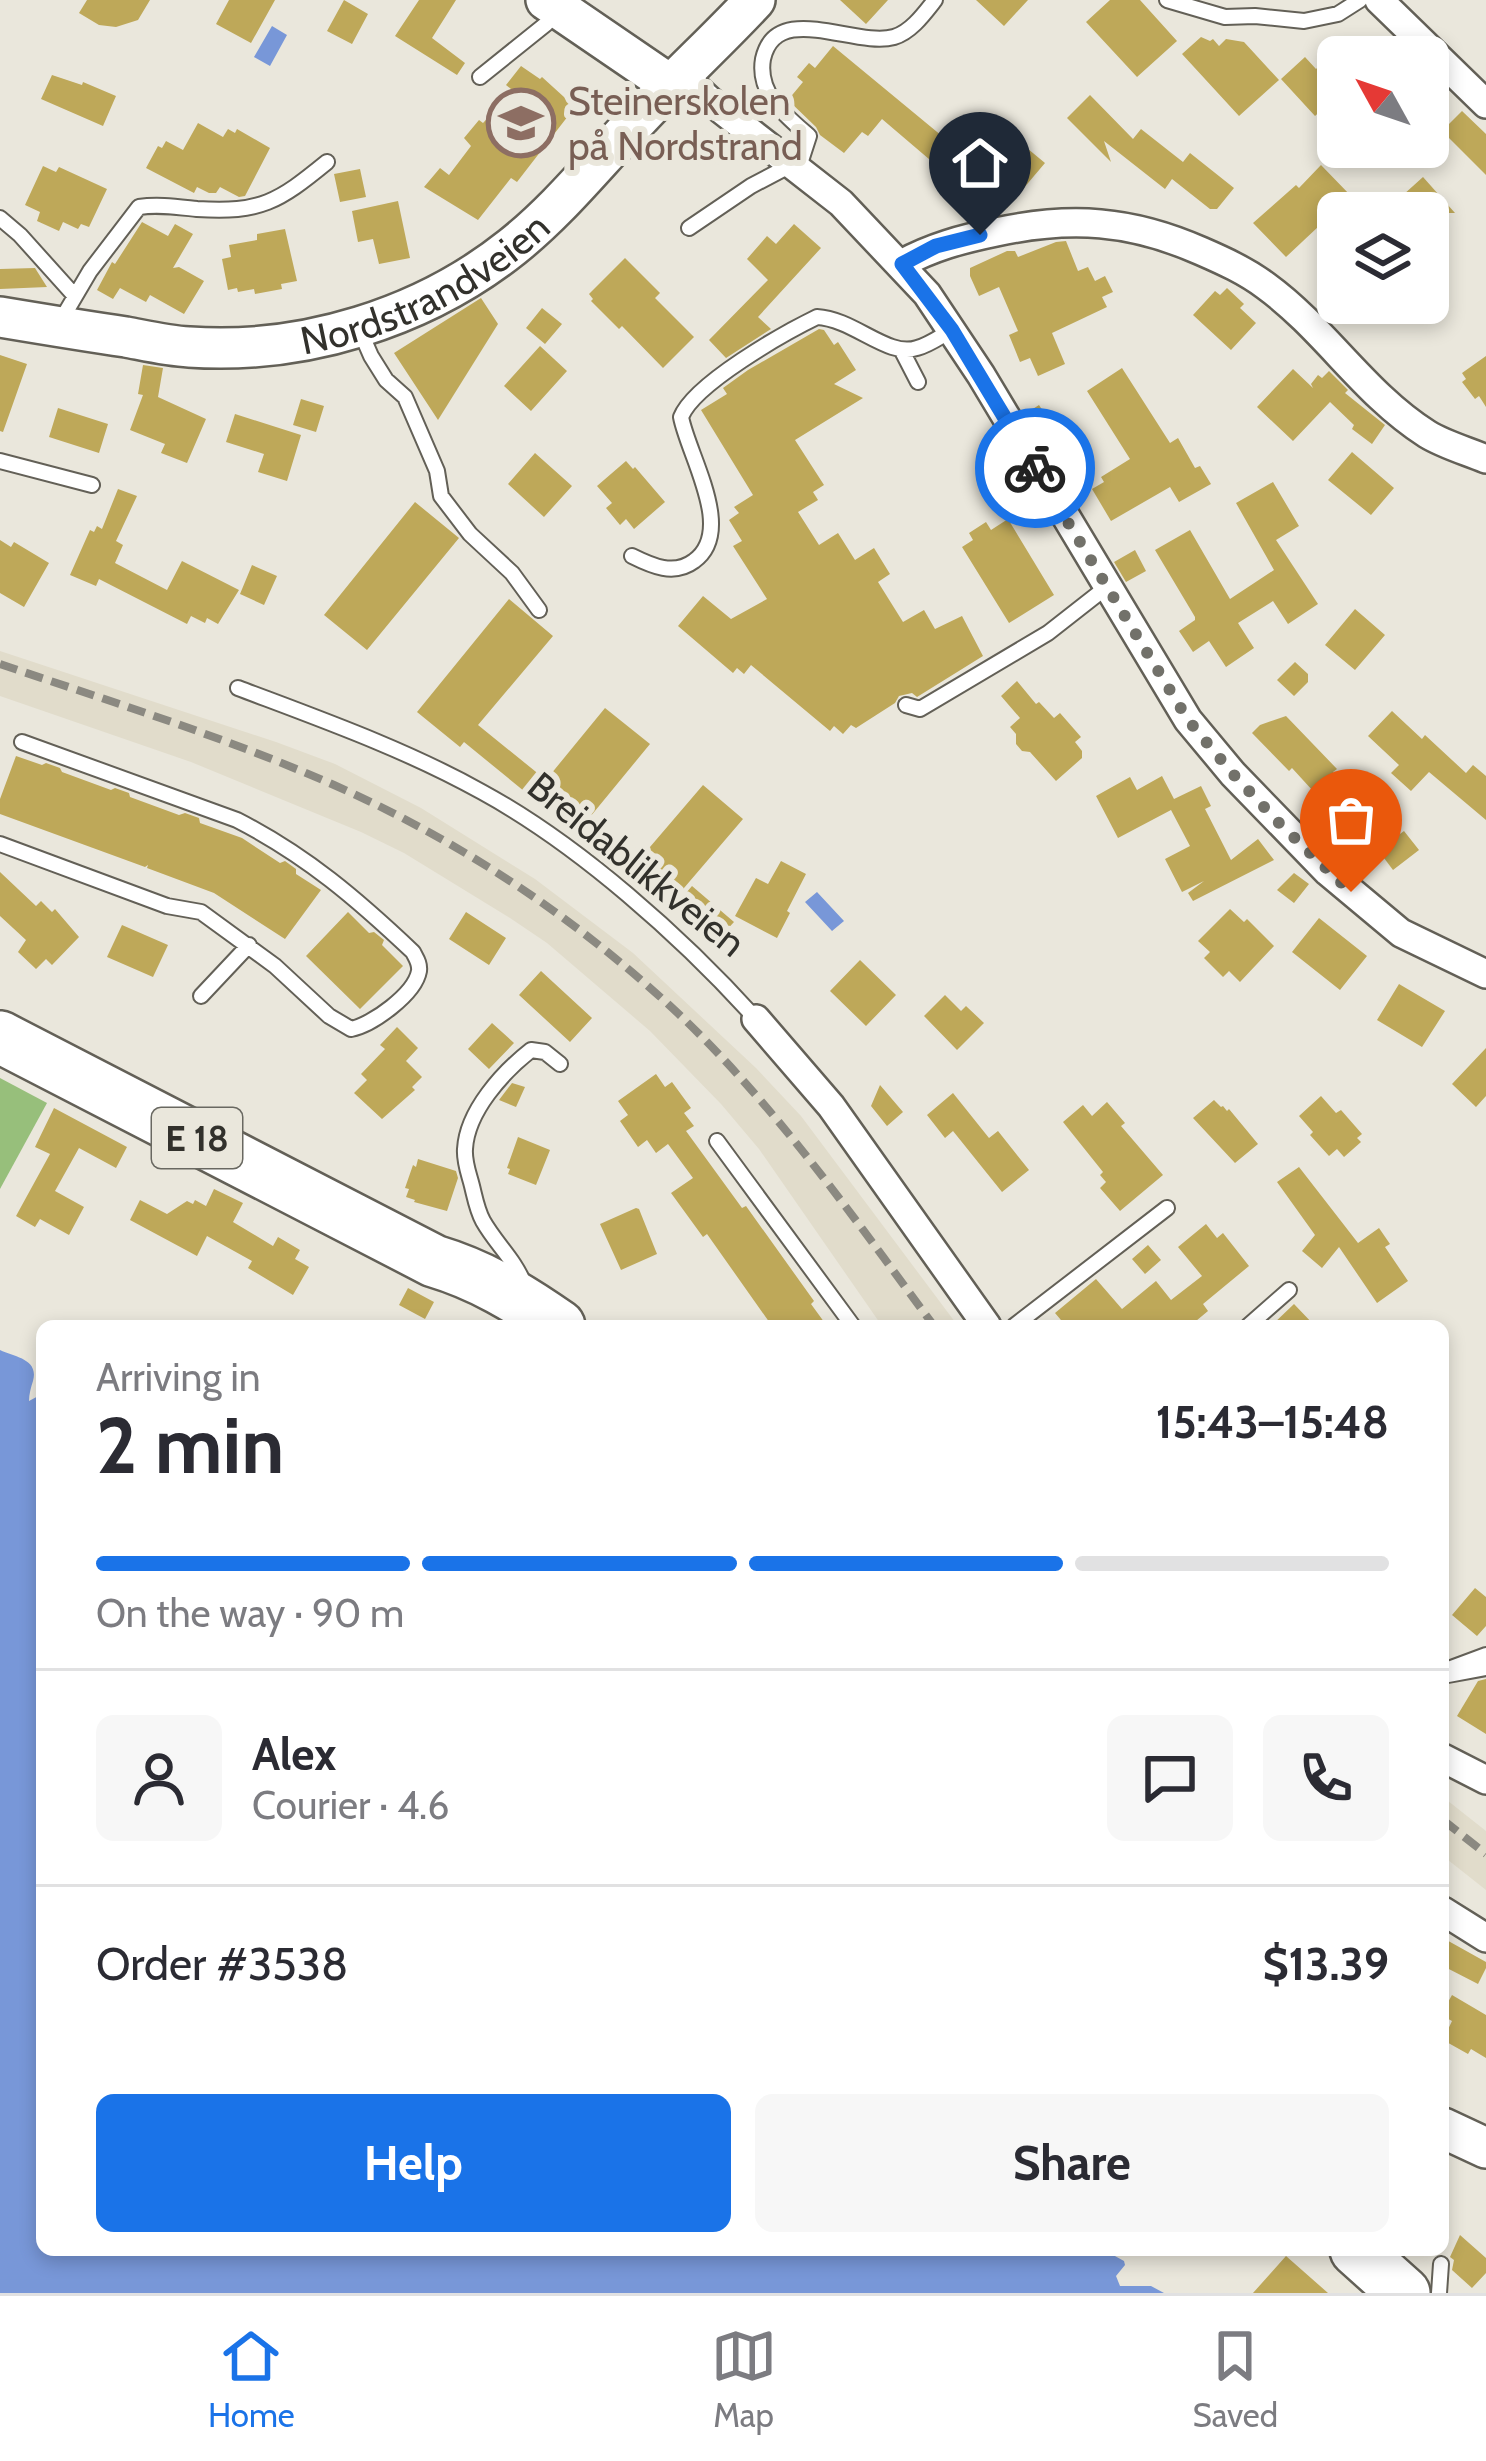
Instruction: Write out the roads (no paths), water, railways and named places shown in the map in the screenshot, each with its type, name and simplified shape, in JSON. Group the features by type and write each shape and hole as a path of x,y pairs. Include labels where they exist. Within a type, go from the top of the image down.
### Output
{"highway":[{"name":"E 18","path":"0,1037 434,1261 467,1271 532,1318"},
{"path":"1370,2256 1423,2278"}],"main road":[{"name":"Nordstrandveien","path":"0,317 66,311 190,347 265,346 359,328 439,293 513,246 755,0"},
{"path":"552,4 677,80"},
{"path":"1449,2131 1486,2148"}],"street":[{"path":"1379,0 1486,104"},
{"path":"677,80 842,203 902,264 952,330 1188,720 1233,774 1328,872 1401,933 1486,974"},
{"path":"902,264 936,246 1044,223 1116,224 1168,237 1228,262 1266,286 1391,407 1438,440 1486,459"},
{"name":"Breidablikkveien","path":"756,1019 831,1106 983,1320"},
{"path":"1449,1761 1486,1780"},
{"path":"1449,1915 1486,1938"}],"lane":[{"path":"689,228 751,187 794,167 809,136 786,117 768,92 762,65 773,37 788,27 814,23 871,38 897,36 935,0"},
{"path":"1167,0 1225,17 1304,21 1338,14 1360,0"},
{"path":"480,77 546,24 552,4"},
{"path":"0,218 29,244 66,311 139,207 256,208 292,191 327,163"},
{"path":"632,556 672,570 694,561 707,544 710,501 681,417 694,398 726,372 817,316 832,317 902,351 952,330"},
{"path":"359,328 386,380 405,397 437,471 441,496 470,534 512,573 539,610"},
{"path":"902,351 918,382"},
{"path":"0,461 92,485"},
{"path":"1024,515 1026,498 1042,480"},
{"path":"906,705 920,709 1048,633 1079,602 1108,586"},
{"name":"Breidablikkveien","path":"238,688 415,759 510,808 647,912 756,1019"},
{"path":"0,844 167,906 201,911 249,945 342,1027 363,1027 381,1016 406,992 419,971 413,952 344,888 260,832 22,742"},
{"path":"201,997 249,945"},
{"path":"532,1318 518,1267 479,1214 465,1143 485,1100 516,1062 531,1050 545,1052 560,1064"},
{"path":"717,1142 849,1320"},
{"path":"1022,1320 1167,1208"},
{"path":"1255,1320 1289,1290"},
{"path":"1449,1671 1486,1654"},
{"path":"1449,1673 1486,1668"},
{"path":"1423,2278 1439,2293"}],"water":[{"path":"272,26 287,35 270,66 254,57"},
{"path":"817,892 844,921 832,931 805,902"},
{"path":"0,1350 32,1368 29,1401 36,1397 36,2256 1115,2256 1125,2265 1116,2276 1120,2286 1151,2286 1164,2293 0,2293"}],"railway":[{"path":"0,664 210,736 334,785 424,829 551,909 668,1004 741,1079 929,1320"},
{"path":"1449,1825 1486,1854"}],"place":[{"name":"Steinerskolen på Nordstrand","path":"521,123"}]}
